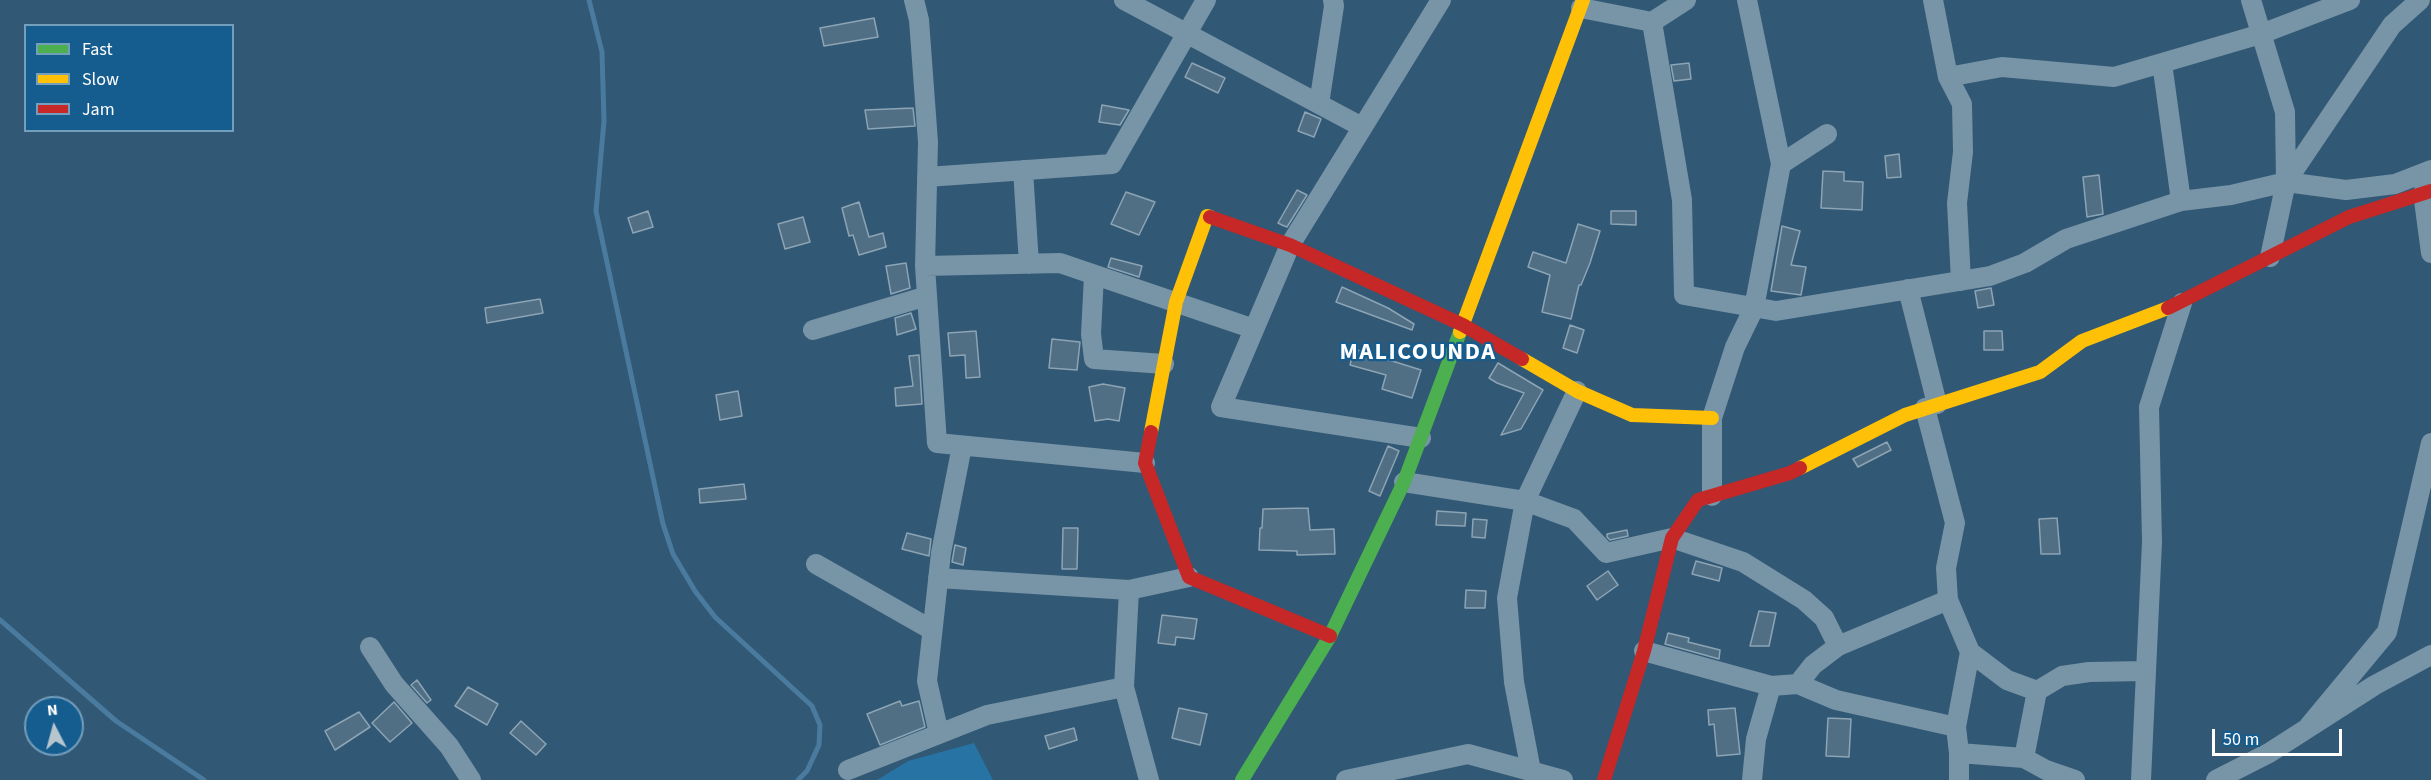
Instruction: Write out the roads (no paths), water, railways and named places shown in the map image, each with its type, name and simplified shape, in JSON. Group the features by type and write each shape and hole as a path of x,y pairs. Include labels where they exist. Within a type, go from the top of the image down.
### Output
{"street":[{"path":"914,0 919,20 928,142 925,266 937,444 1145,464"},
{"path":"1124,0 1362,127"},
{"path":"927,177 1112,164 1206,0"},
{"path":"1421,438 1221,407 1290,245 1441,0"},
{"path":"1242,780 1330,636 1404,482 1582,4 1652,22 1686,0"},
{"path":"1712,496 1712,418 1735,347 1754,308 1781,164 1747,0"},
{"path":"1933,0 1948,77 1962,104 1963,152 1957,203 1961,281"},
{"path":"2251,0 2285,112 2286,182 2270,257"},
{"path":"1948,77 2002,66 2114,77 2261,34 2350,0"},
{"path":"2286,182 2392,25 2420,0"},
{"path":"1319,104 1334,2"},
{"path":"1652,22 1682,200 1684,295 1776,310 1961,281 1990,276 2025,263 2066,239 2181,201 2231,195 2286,182 2346,190 2394,184 2431,170"},
{"path":"2162,63 2181,201"},
{"path":"1781,164 1827,134"},
{"path":"1023,170 1029,264"},
{"path":"1604,780 1644,651 1672,538 1698,500 1790,472 1905,415 2040,372 2082,341 2182,303 2349,216 2428,188 2431,253"},
{"path":"1189,577 1145,464 1176,302 1207,216 1290,245 1463,325 1577,391 1632,415 1712,418"},
{"path":"925,266 1060,263 1254,329"},
{"path":"1094,275 1091,334 1094,359 1164,364"},
{"path":"1908,289 1955,523 1946,568 1948,600 1970,652 2007,680 2037,691"},
{"path":"813,330 927,297"},
{"path":"2141,780 2152,542 2149,407 2182,303"},
{"path":"1531,771 1514,682 1507,598 1525,501 1577,391"},
{"path":"2309,726 2387,632 2431,443"},
{"path":"939,734 927,681 938,578 962,446"},
{"path":"1404,482 1525,501 1574,519 1606,553 1672,538 1743,562 1804,600 1824,618 1838,646"},
{"path":"816,564 933,630"},
{"path":"938,578 1129,590 1189,577 1330,636"},
{"path":"1129,590 1124,687 1149,780"},
{"path":"1798,684 1813,665 1838,646 1948,600"},
{"path":"370,647 394,684 449,746 471,780"},
{"path":"1644,651 1771,686 1798,684 1836,700 1956,727"},
{"path":"1959,780 1956,727 1970,652"},
{"path":"2216,780 2269,753 2374,685 2431,655"},
{"path":"2024,758 2037,691 2062,676 2089,672 2145,671"},
{"path":"1752,780 1756,739 1771,686"},
{"path":"848,770 987,715 1124,687"},
{"path":"1959,753 2024,758 2046,770 2075,780"},
{"path":"1346,780 1468,754 1563,780"}],"waterway":[{"path":"589,0 602,52 604,121 596,211 663,524 673,554 695,591 715,617 812,706 820,725 819,745 807,771 798,780"},
{"path":"0,620 116,721 204,780"}],"district":[{"name":"MALICOUNDA","path":"1418,354"}]}
